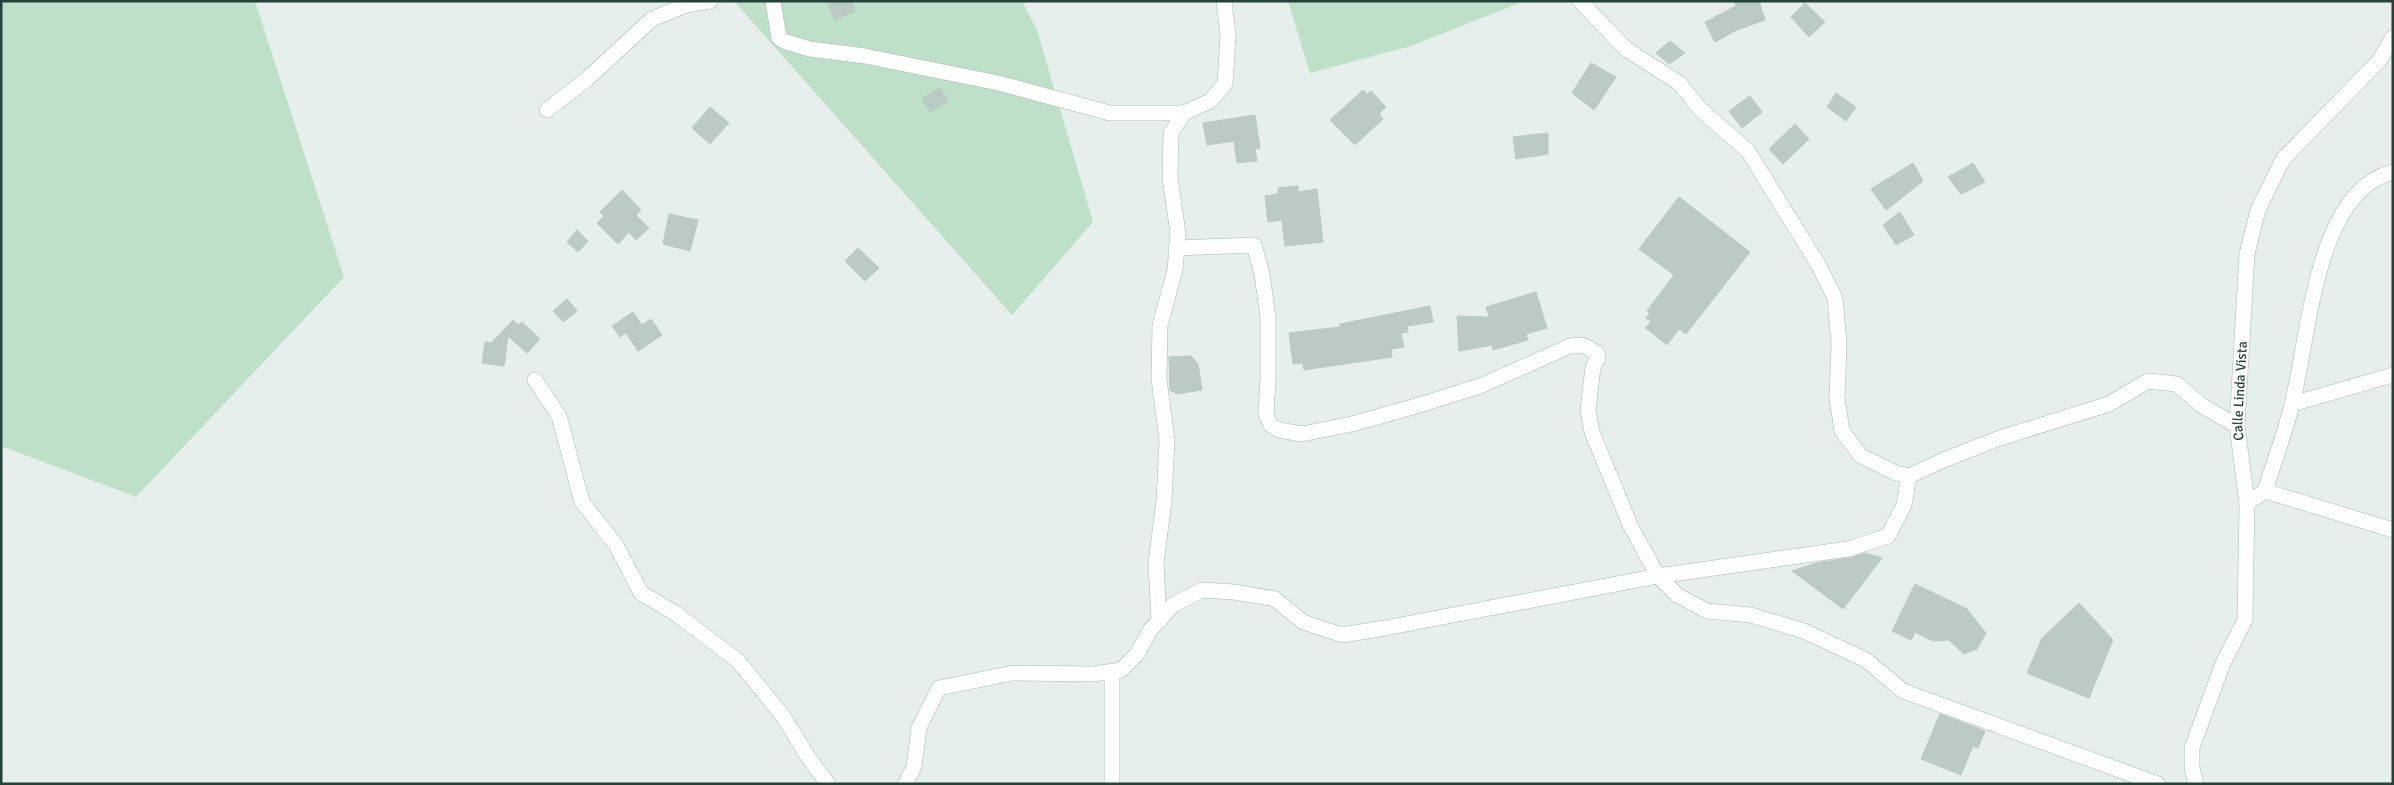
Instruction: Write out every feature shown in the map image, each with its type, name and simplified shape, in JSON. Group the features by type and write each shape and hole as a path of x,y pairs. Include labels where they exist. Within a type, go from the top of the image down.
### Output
{"street":[{"path":"547,110 586,79 652,18 686,5 710,1"},
{"path":"773,1 780,38 786,42 810,50 865,56 998,83 1110,114 1184,113 1210,101 1225,84 1228,35 1224,1"},
{"path":"1580,1 1626,49 1679,83 1700,109 1748,151 1818,264 1835,298 1839,344 1836,398 1842,432 1861,456 1896,473 1909,476 2000,438 2110,404 2148,381 2177,384 2201,405 2237,426"},
{"name":"Calle Linda Vista","path":"2196,784 2192,767 2192,748 2223,663 2244,620 2246,503 2237,426 2247,254 2258,210 2283,158 2379,61 2393,37"},
{"path":"1159,621 1156,563 1164,501 1167,440 1159,379 1160,325 1176,270 1178,233 1170,178 1171,133 1184,113"},
{"path":"2246,503 2265,491 2292,404 2314,294 2330,236 2353,195 2378,175 2393,172"},
{"path":"1177,248 1254,245 1262,274 1268,318 1266,415 1271,425 1279,430 1291,434 1302,434 1352,424 1480,386 1570,346 1583,344 1597,353 1598,358 1593,367 1588,410 1592,432 1632,527 1658,576 1677,595 1707,612 1750,615 1804,631 1866,660 1903,691 2158,784"},
{"path":"2292,404 2393,375"},
{"path":"535,380 558,416 582,502 616,545 641,593 675,613 738,661 783,716 808,757 828,784"},
{"path":"905,784 914,767 919,728 939,688 1013,673 1094,674 1121,670 1137,654 1151,629 1173,605 1202,590 1234,592 1275,599 1303,622 1342,634 1465,614 1658,576 1848,548 1888,536 1904,505 1909,476"},
{"path":"2265,491 2393,530"},
{"path":"1112,672 1112,784"}],"green space":[{"path":"1,1 255,1 344,277 136,497 1,446"},
{"path":"734,1 1022,1 1037,30 1093,222 1012,315"},
{"path":"1288,1 1525,1 1411,46 1310,73"}],"building":[{"path":"827,1 851,1 855,11 835,20"},
{"path":"1734,1 1759,1 1765,20 1737,30 1715,42 1705,22 1736,6"},
{"path":"1805,3 1825,22 1809,37 1791,17"},
{"path":"1670,41 1685,53 1669,64 1656,53"},
{"path":"1591,63 1616,77 1594,110 1572,93"},
{"path":"940,88 948,101 930,112 922,98"},
{"path":"1363,90 1367,94 1371,91 1386,107 1379,114 1383,119 1355,145 1330,120"},
{"path":"1836,93 1856,107 1846,121 1827,107"},
{"path":"1750,96 1762,112 1742,128 1729,111"},
{"path":"710,107 729,123 710,144 692,128"},
{"path":"1255,115 1260,148 1255,149 1257,161 1237,163 1234,141 1207,145 1203,123"},
{"path":"1795,124 1809,139 1783,164 1769,149"},
{"path":"1548,133 1548,154 1516,159 1513,137"},
{"path":"1913,163 1923,181 1886,210 1871,189"},
{"path":"1973,163 1985,182 1961,194 1948,177"},
{"path":"1298,186 1298,192 1317,189 1323,242 1285,246 1282,220 1268,222 1265,196 1278,194 1278,188"},
{"path":"622,190 641,210 636,215 649,228 636,240 629,232 618,244 597,223 604,216 600,212"},
{"path":"1679,197 1750,252 1686,334 1679,329 1667,345 1646,328 1651,321 1646,318 1650,313 1647,311 1674,275 1639,249"},
{"path":"1900,212 1914,235 1896,245 1883,225"},
{"path":"669,214 698,220 690,251 663,244"},
{"path":"577,230 588,241 578,252 567,242"},
{"path":"858,248 879,268 865,281 845,261"},
{"path":"1536,292 1547,328 1526,334 1528,340 1493,350 1492,345 1459,351 1457,316 1489,317 1486,307"},
{"path":"567,299 577,311 563,322 553,311"},
{"path":"1430,306 1433,322 1407,326 1408,332 1401,333 1404,347 1391,349 1392,357 1304,370 1303,363 1293,364 1289,333 1340,327 1340,324"},
{"path":"633,312 642,325 651,319 662,335 638,351 626,333 620,337 612,326"},
{"path":"513,320 518,325 522,322 540,339 527,353 508,336 504,366 482,363 485,342 491,343"},
{"path":"1191,356 1198,364 1202,390 1177,394 1170,390 1169,357"},
{"path":"1865,553 1882,558 1843,609 1792,571 1816,563 1849,558"},
{"path":"1915,584 1967,609 1986,633 1977,649 1964,654 1949,640 1933,641 1915,632 1911,640 1892,631"},
{"path":"2079,603 2113,640 2089,698 2027,673 2042,638"},
{"path":"1940,714 1985,731 1978,748 1973,746 1961,775 1921,759"}]}
